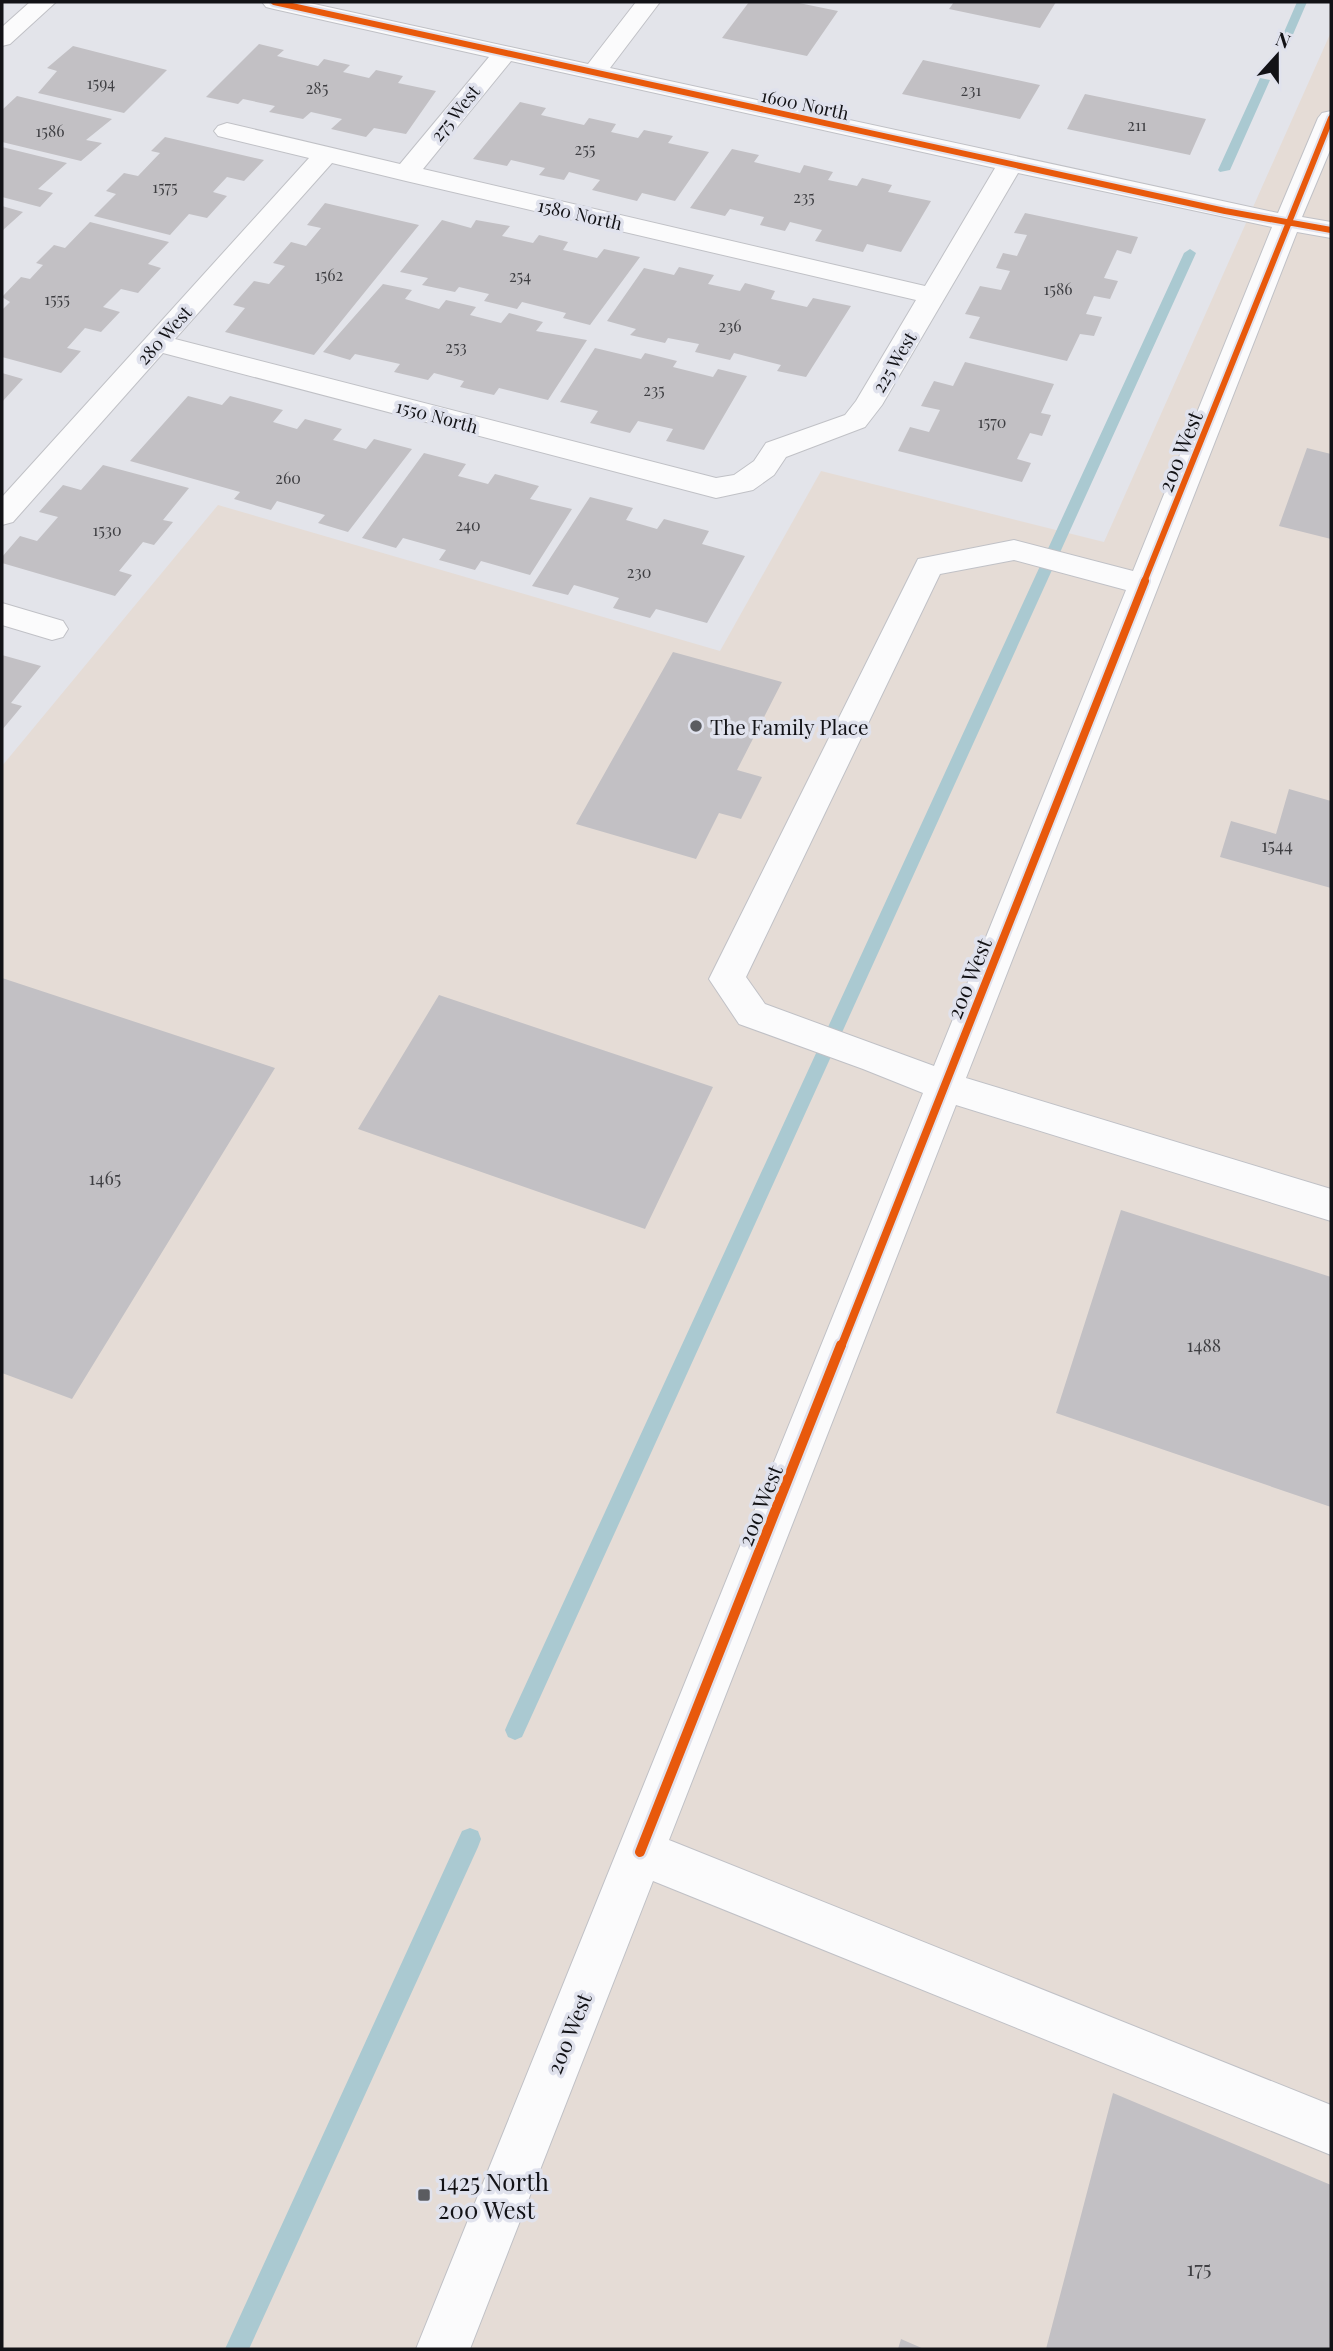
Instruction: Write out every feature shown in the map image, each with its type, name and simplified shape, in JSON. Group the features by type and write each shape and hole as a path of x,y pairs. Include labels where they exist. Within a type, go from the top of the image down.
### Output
{"street":[{"path":"2,39 44,2"},
{"name":"1600 North","path":"274,2 1225,211 1288,220 1331,230"},
{"path":"594,74 610,49 648,2"},
{"name":"275 West","path":"406,173 504,54"},
{"name":"200 West","path":"443,2349 1288,220 1331,118"},
{"name":"1580 North","path":"227,131 933,296"},
{"name":"280 West","path":"2,514 326,154"},
{"name":"225 West","path":"716,488 743,483 764,468 776,450 855,421 868,405 1010,164"},
{"name":"1550 North","path":"157,343 716,488"},
{"path":"1144,584 1014,550 929,566 727,979 752,1014 876,1058 944,1086 1331,1205"},
{"path":"2,614 52,628"},
{"path":"640,1852 1331,2130"}],"shaded area":[{"path":"1331,32 1331,2349 2,2349 2,766 218,505 720,651 821,471 1104,542"}],"building":[{"path":"749,2 794,2 838,11 807,56 722,38"},
{"path":"954,2 1056,2 1040,28 949,9"},
{"path":"259,44 284,50 277,56 318,66 324,59 350,65 343,72 369,78 376,70 403,76 398,83 436,91 406,134 374,128 366,137 331,129 342,119 311,112 303,119 269,112 275,106 243,99 238,104 206,97"},
{"path":"73,46 167,70 124,113 38,93 57,71 47,68"},
{"path":"923,60 1040,85 1020,119 902,94"},
{"path":"1085,94 1206,119 1190,155 1067,129"},
{"path":"17,96 112,119 86,140 102,143 81,161 2,142 2,110"},
{"path":"520,102 546,108 541,115 584,125 589,118 616,124 611,132 638,138 644,130 673,136 668,143 709,152 675,201 642,193 637,201 592,190 600,180 569,172 564,180 539,175 545,168 511,160 507,166 473,159"},
{"path":"165,137 264,160 244,181 227,177 213,192 227,196 207,218 189,214 170,235 94,216 116,194 106,191 124,173 138,176 160,153 151,151"},
{"path":"2,147 67,163 38,189 53,193 40,207 2,197"},
{"path":"732,149 759,155 754,162 800,173 804,165 833,172 828,180 857,186 862,178 892,185 888,192 931,201 901,252 867,244 863,252 815,241 822,230 790,222 785,231 760,225 764,217 730,209 725,216 690,208"},
{"path":"325,203 419,225 314,355 225,332 245,308 233,305 254,281 269,284 285,266 273,263 291,242 306,246 321,228 307,225"},
{"path":"2,206 23,212 2,231"},
{"path":"1025,213 1138,237 1131,254 1117,250 1104,278 1118,281 1110,299 1094,296 1086,314 1102,317 1094,336 1080,334 1067,361 969,338 980,317 965,314 980,286 1001,290 1010,271 996,268 1003,253 1017,256 1027,235 1014,233"},
{"path":"442,220 471,228 476,220 510,226 502,236 533,243 539,235 568,242 563,250 597,258 604,249 640,257 590,325 563,318 566,313 522,302 517,309 484,301 489,294 459,287 455,292 422,285 428,278 400,272"},
{"path":"90,222 169,242 148,264 161,268 138,293 121,289 103,307 120,312 101,332 85,328 67,348 81,351 61,373 2,357 2,310 10,302 2,297 21,277 30,279 43,265 36,263 54,245 65,248"},
{"path":"679,267 714,275 708,284 740,291 745,283 775,291 771,299 807,307 813,298 851,306 806,377 777,371 781,365 734,353 730,360 695,352 699,344 668,338 665,343 630,335 636,329 607,321 644,268 674,275"},
{"path":"383,284 412,290 405,299 439,309 446,300 476,307 470,315 501,323 509,313 543,322 536,331 587,340 548,400 499,388 494,395 460,387 464,381 434,373 428,380 394,372 400,364 355,354 350,360 323,352"},
{"path":"595,348 641,359 645,353 677,361 673,367 713,377 718,369 747,376 704,450 666,441 673,429 638,421 630,433 590,423 598,411 560,402"},
{"path":"965,362 1054,384 1041,413 1051,415 1042,436 1030,433 1017,459 1031,463 1022,482 898,451 910,427 929,432 940,410 921,406 934,381 953,386"},
{"path":"2,373 23,379 2,402"},
{"path":"188,396 222,405 230,396 283,410 273,422 297,429 305,419 342,429 333,440 366,449 374,439 412,449 348,532 318,523 325,515 277,501 271,510 234,499 240,492 130,461"},
{"path":"1307,448 1331,454 1331,539 1279,526"},
{"path":"424,453 466,464 458,476 488,484 495,474 539,486 530,499 572,509 530,575 481,561 475,570 439,560 446,550 403,538 396,548 362,538"},
{"path":"103,465 189,488 163,520 173,522 154,545 143,542 119,571 132,575 115,596 2,563 2,557 20,536 37,541 58,517 39,512 63,485 81,490"},
{"path":"590,497 633,508 626,520 657,529 664,519 709,531 702,544 745,556 707,623 656,609 650,618 613,608 619,598 574,585 568,595 532,586"},
{"name":"The Family Place","path":"673,652 782,682 737,770 762,777 741,819 719,813 696,859 576,824"},
{"path":"2,655 41,666 11,703 22,706 2,730"},
{"path":"1289,789 1331,801 1331,888 1220,857 1231,821 1276,834"},
{"path":"2,978 275,1068 72,1399 2,1373"},
{"path":"439,995 713,1087 645,1229 358,1129"},
{"path":"1121,1210 1331,1277 1331,1507 1056,1413"},
{"path":"1113,2093 1331,2185 1331,2349 1046,2349"},
{"path":"901,2339 924,2349 898,2349"}],"waterway":[{"path":"1283,46 1302,2"},
{"path":"1224,170 1264,80"},
{"path":"515,1730 1190,253"},
{"path":"237,2349 470,1839"}],"cycle path":[{"path":"274,2 1225,211 1331,230"},
{"path":"640,1852 1288,220 1331,118"}],"place":[{"name":"The Family Place","path":"696,726"},
{"name":"1425 North 200 West","path":"424,2195"}]}
